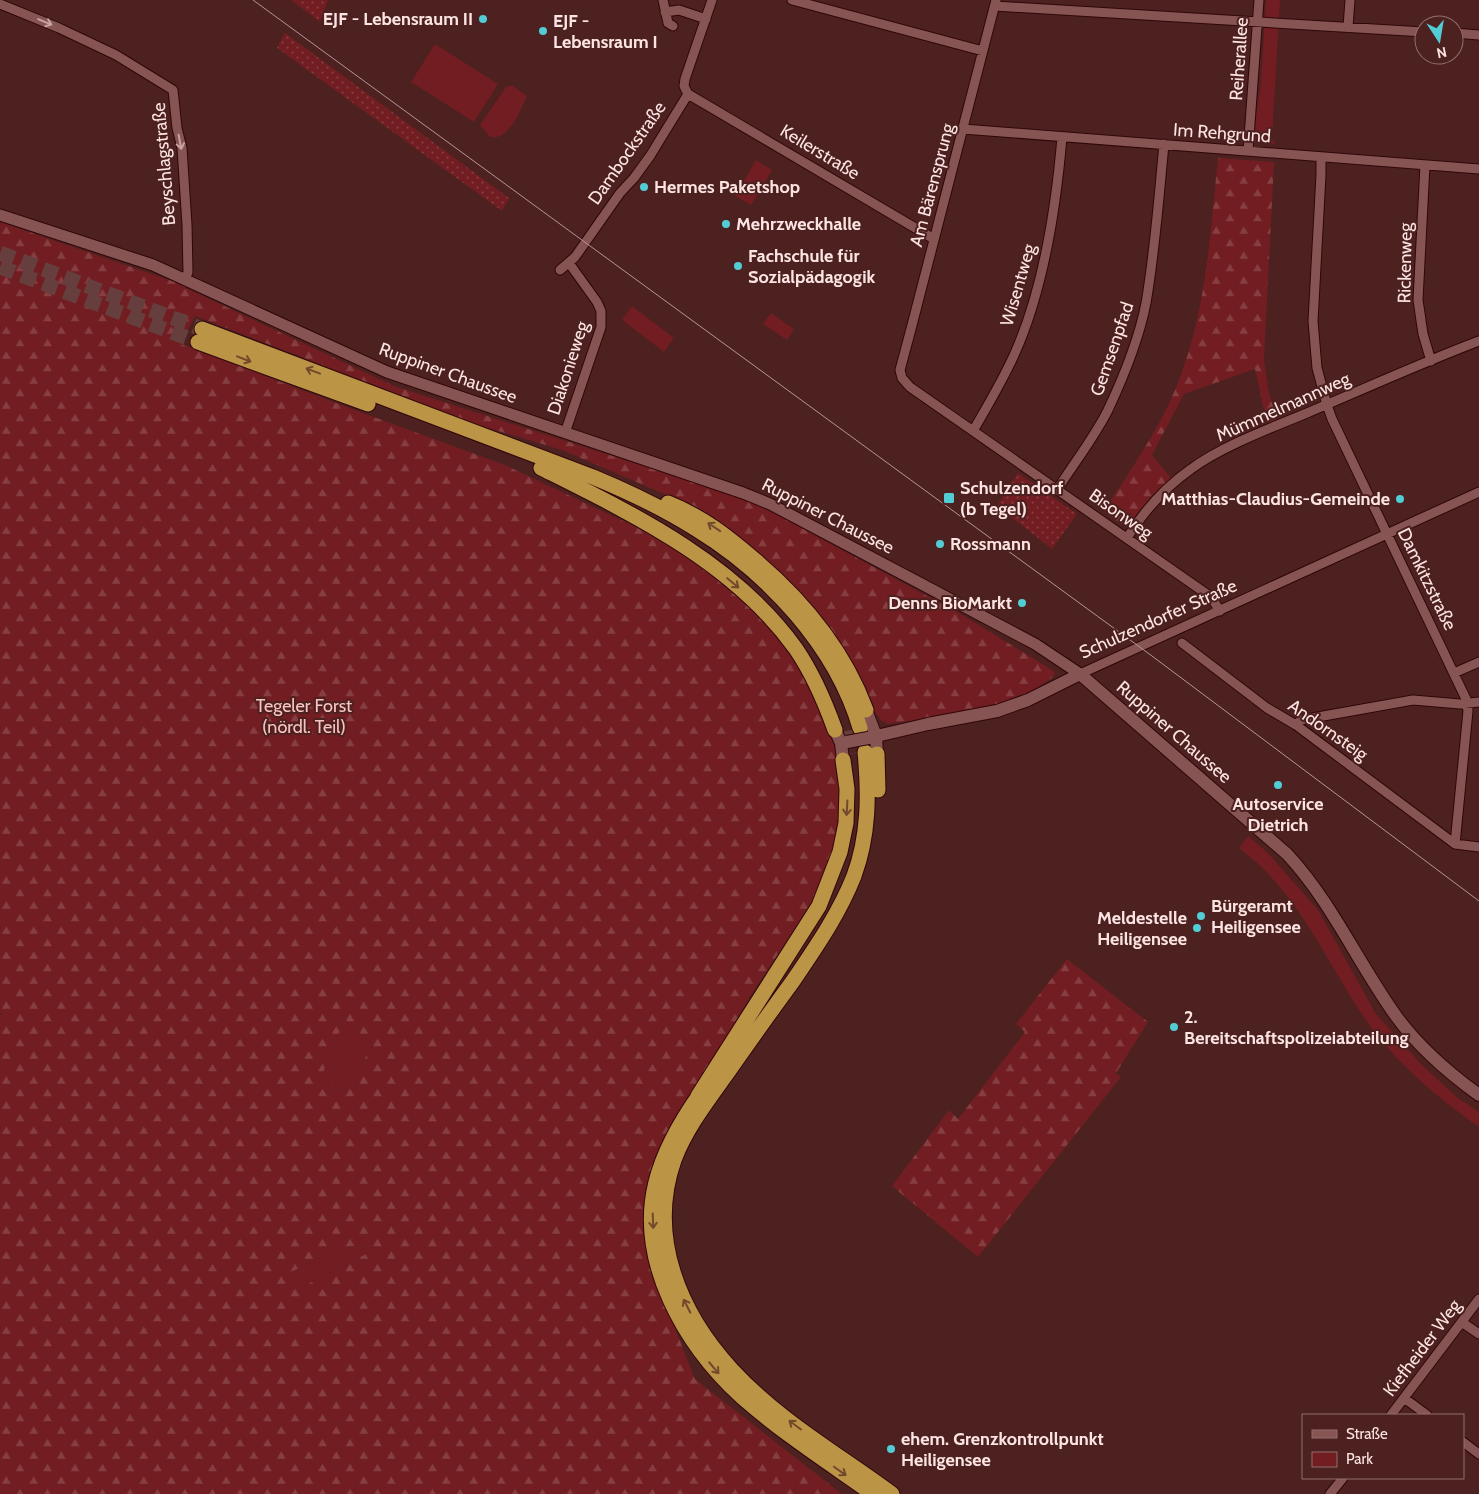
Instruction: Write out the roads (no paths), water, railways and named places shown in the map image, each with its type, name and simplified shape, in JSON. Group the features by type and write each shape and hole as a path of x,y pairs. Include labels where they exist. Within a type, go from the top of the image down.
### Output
{"highway":[{"path":"873,1494 785,1432 741,1396 706,1358 681,1321 663,1281 654,1241 652,1212 656,1183 668,1148 682,1120 703,1098 814,951 833,921 850,886 863,845 868,811 868,780 856,742 847,692 834,666 814,637 771,589 725,549 697,529 671,514 628,492 493,439 200,336 541,468 620,508 668,536 700,557 738,586 774,622 796,649 821,694 856,742 847,790 846,823 840,852 819,906 703,1098 674,1160 668,1181 664,1224 667,1252 673,1272 684,1300 709,1342 748,1386 798,1427 892,1494"},
{"path":"493,439 554,456 600,474 684,509 718,529 775,578 814,620 843,661 866,710"}],"main road":[{"name":"Schulzendorfer Straße","path":"856,742 928,724 997,711 1028,700 1080,674"},
{"name":"Ruppiner Chaussee","path":"1080,674 1287,854 1309,879 1402,1023 1452,1073 1479,1095"},
{"path":"856,742 866,710"}],"street":[{"path":"663,0 668,23 673,26"},
{"name":"Dambockstraße","path":"560,270 569,263 620,192 634,178 650,156 688,94 684,86 685,79 712,0"},
{"path":"792,0 983,51"},
{"name":"Reiherallee","path":"1248,151 1259,0"},
{"path":"1348,27 1350,0"},
{"path":"996,3 1414,31"},
{"name":"Am Bärensprung","path":"902,378 900,370 996,3"},
{"name":"Beyschlagstraße","path":"0,4 59,28 116,55 173,90 184,175 188,272 185,279"},
{"path":"665,12 679,10 706,19"},
{"path":"1464,34 1479,35"},
{"name":"Keilerstraße","path":"688,94 934,239"},
{"name":"Im Rehgrund","path":"963,129 1479,169"},
{"name":"Wisentweg","path":"973,431 1000,385 1016,352 1034,302 1047,244 1062,137"},
{"name":"Gemsenpfad","path":"1057,490 1090,443 1107,411 1139,330 1146,303 1164,144"},
{"name":"Damkitzstraße","path":"1321,157 1322,175 1313,321 1317,368 1332,419 1454,673 1466,703 1468,711 1455,844"},
{"name":"Rickenweg","path":"1425,165 1418,300 1423,334 1431,361"},
{"name":"Ruppiner Chaussee","path":"0,215 124,254 185,279 387,372 743,493 770,504 1035,644 1080,674"},
{"name":"Diakonieweg","path":"565,433 601,327 601,311 597,302 569,263"},
{"name":"Mümmelmannweg","path":"1127,538 1148,508 1177,479 1218,453 1479,341"},
{"name":"Bisonweg","path":"902,378 910,387 1211,597 1220,611"},
{"name":"Schulzendorfer Straße","path":"1080,674 1479,492"},
{"name":"Andornsteig","path":"1182,643 1267,708 1296,725 1455,844"},
{"path":"1454,673 1479,662"},
{"path":"1296,725 1301,720 1413,700 1460,704 1479,702"},
{"path":"1455,844 1479,847"},
{"name":"Kiefheider Weg","path":"1392,1414 1479,1299"},
{"path":"1463,1322 1479,1334"},
{"path":"1404,1398 1426,1414"},
{"path":"1464,1443 1479,1454"},
{"path":"1330,1494 1341,1479"}],"tunnel":[{"path":"0,253 202,329"},
{"path":"0,267 198,342"},
{"path":"851,730 856,753"}],"tram line":[{"path":"253,0 1152,656 1479,901"}],"place":[{"name":"EJF - Lebensraum II","path":"483,19"},
{"name":"EJF - Lebensraum I","path":"543,31"},
{"name":"Hermes Paketshop","path":"644,187"},
{"name":"Mehrzweckhalle","path":"726,224"},
{"name":"Fachschule für Sozialpädagogik","path":"738,266"},
{"name":"Schulzendorf (b Tegel)","path":"949,498"},
{"name":"Matthias-Claudius-Gemeinde","path":"1400,499"},
{"name":"Rossmann","path":"940,544"},
{"name":"Denns BioMarkt","path":"1022,603"},
{"name":"Autoservice Dietrich","path":"1278,785"},
{"name":"Bürgeramt Heiligensee","path":"1201,916"},
{"name":"Meldestelle Heiligensee","path":"1197,928"},
{"name":"2. Bereitschaftspolizeiabteilung","path":"1174,1027"},
{"name":"ehem. Grenzkontrollpunkt Heiligensee","path":"891,1449"}],"park label":[{"name":"Tegeler Forst (nördl. Teil)","path":"304,716"}]}
